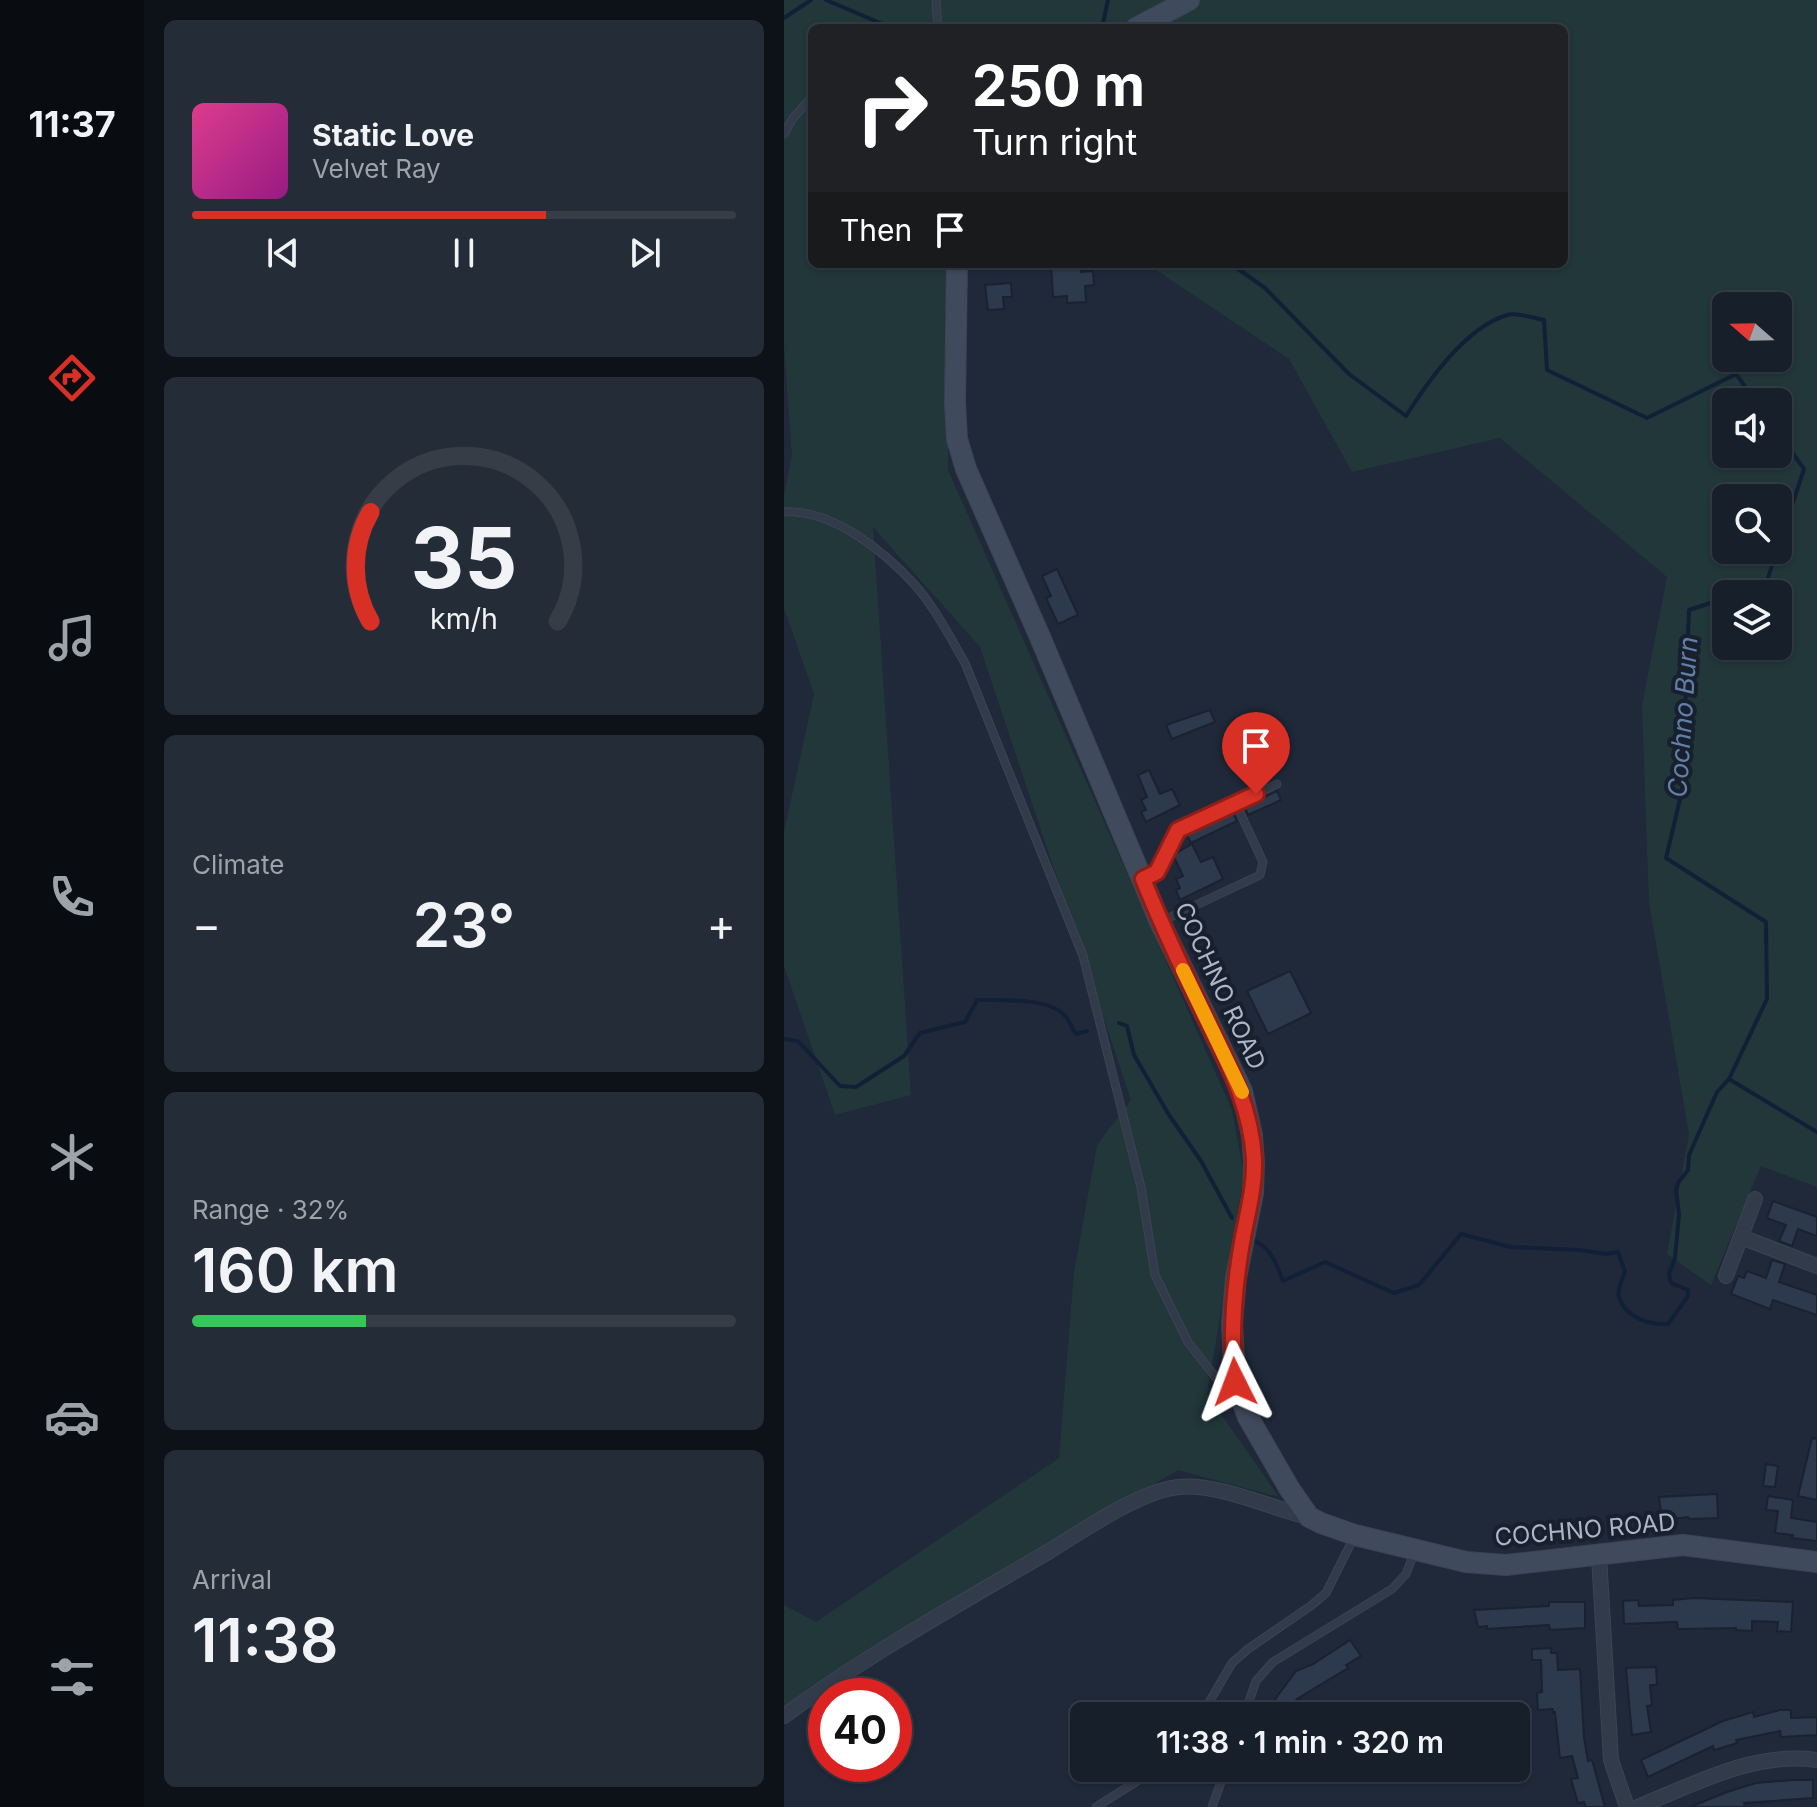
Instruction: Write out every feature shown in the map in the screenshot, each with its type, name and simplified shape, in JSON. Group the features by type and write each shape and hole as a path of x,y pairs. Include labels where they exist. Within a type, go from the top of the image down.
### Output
{"street":[{"path":"1144,24 1189,0"},
{"name":"COCHNO ROAD","path":"957,268 955,403 957,439 966,469 1160,922 1242,1091 1252,1135 1254,1162 1253,1193 1236,1278 1232,1323 1233,1370 1239,1396 1263,1446 1309,1517 1355,1535 1484,1565 1599,1556 1683,1545 1817,1562"},
{"path":"1726,1276 1755,1199"},
{"path":"1741,1237 1817,1266"},
{"path":"784,1716 925,1624 1094,1525 1158,1492 1176,1487 1203,1488 1309,1517"},
{"path":"1599,1556 1611,1760 1627,1807"},
{"path":"1638,1807 1720,1773 1766,1761 1817,1760"}],"lane":[{"path":"936,0 938,24"},
{"path":"784,134 808,101"},
{"path":"784,512 817,515 845,527 887,559 915,586 965,663 1083,956 1141,1187 1155,1275 1188,1342 1227,1392 1239,1396"},
{"path":"1143,879 1157,872 1178,830 1277,784"},
{"path":"1160,922 1260,875 1263,862 1236,804"},
{"path":"1209,1702 1232,1663 1326,1593 1355,1535"},
{"path":"1249,1702 1256,1681 1273,1662 1392,1589 1406,1574 1415,1551"},
{"path":"1096,1807 1136,1782"},
{"path":"1212,1807 1221,1782"}],"green space":[{"path":"784,0 1817,0 1817,1187 1761,1166 1711,1285 1667,1254 1689,1134 1649,903 1642,705 1667,577 1500,438 1352,472 1289,359 1153,268 1568,268 1568,24 808,24 808,268 948,268 948,470 1232,1110 1244,1175 1207,1394 1279,1497 1178,1470 831,1678 808,1678 808,1694 784,1710 784,1605 816,1622 1059,1458 1074,1272 1097,1145 1131,1100 980,647 873,527 911,1095 835,1115 784,966 784,832 814,694 784,608 784,495 792,455 784,346"}],"building":[{"path":"1051,268 1093,271 1094,285 1085,286 1086,302 1067,303 1067,296 1053,297"},
{"path":"1011,283 1012,297 1003,297 1004,309 988,310 985,285"},
{"path":"1057,569 1078,615 1058,624 1046,598 1051,596 1042,576"},
{"path":"1210,710 1215,722 1172,739 1166,725"},
{"path":"1149,770 1160,794 1172,789 1180,805 1146,822 1141,812 1146,810 1141,800 1147,797 1138,775"},
{"path":"1277,791 1281,800 1248,815 1245,807"},
{"path":"1233,813 1237,821 1191,843 1186,833"},
{"path":"1192,844 1201,862 1213,857 1223,879 1180,900 1176,879 1183,876 1173,855"},
{"path":"1290,971 1311,1013 1268,1034 1247,991"},
{"path":"1773,1201 1817,1217 1817,1236 1798,1229 1792,1246 1779,1241 1786,1225 1767,1218"},
{"path":"1772,1260 1785,1264 1779,1282 1817,1295 1817,1315 1773,1300 1770,1309 1731,1294 1738,1276 1744,1278 1747,1271 1766,1278"},
{"path":"1812,1438 1817,1439 1817,1500 1798,1496"},
{"path":"1766,1464 1778,1466 1775,1487 1763,1486"},
{"path":"1717,1494 1718,1518 1662,1520 1659,1497"},
{"path":"1768,1496 1793,1500 1791,1518 1817,1522 1817,1541 1775,1533 1778,1511 1766,1510"},
{"path":"1638,1600 1639,1606 1673,1605 1673,1600 1793,1602 1791,1632 1777,1631 1778,1622 1752,1621 1752,1631 1736,1628 1678,1629 1677,1622 1624,1624 1623,1601"},
{"path":"1549,1602 1585,1602 1585,1628 1550,1630 1549,1625 1487,1629 1487,1626 1478,1627 1474,1610 1549,1606"},
{"path":"1350,1640 1361,1656 1346,1665 1348,1668 1297,1699 1306,1702 1273,1702 1296,1671"},
{"path":"1551,1648 1551,1653 1557,1653 1558,1670 1580,1669 1588,1761 1592,1760 1605,1807 1586,1807 1584,1802 1578,1803 1571,1779 1578,1778 1572,1756 1560,1758 1555,1712 1553,1709 1538,1710 1537,1693 1542,1692 1541,1660 1532,1660 1532,1649"},
{"path":"1656,1667 1657,1685 1650,1685 1652,1705 1647,1706 1651,1732 1632,1735 1626,1668"},
{"path":"1791,1710 1791,1718 1817,1717 1817,1735 1781,1737 1780,1731 1736,1740 1737,1743 1718,1749 1714,1750 1713,1746 1648,1777 1641,1760 1723,1721 1753,1712 1754,1717"},
{"path":"1813,1780 1813,1798 1744,1803 1745,1807 1690,1807 1756,1783"}],"waterway":[{"name":"Cochno Burn","path":"784,18 811,0"},
{"name":"Cochno Burn","path":"826,0 883,24"},
{"path":"1103,24 1108,0"},
{"name":"Cochno Burn","path":"1237,268 1265,288 1349,374 1406,416 1437,372 1463,343 1477,331 1511,314 1544,320 1547,370 1647,418 1736,374 1746,388"},
{"name":"Cochno Burn","path":"1792,452 1804,469 1792,505"},
{"name":"Cochno Burn","path":"1767,580 1772,564"},
{"name":"Cochno Burn","path":"1712,603 1689,610 1682,791 1666,858 1766,922 1767,999 1729,1079 1817,1132"},
{"path":"784,1039 798,1041 840,1086 856,1087 904,1056 920,1033 965,1022 977,1000 1024,1001 1049,1006 1066,1017 1076,1034 1087,1031"},
{"path":"1119,1023 1127,1026 1134,1055 1169,1115 1201,1161 1232,1218"},
{"path":"1252,1240 1268,1251 1283,1281 1325,1262 1394,1293 1419,1285 1461,1234 1510,1247 1607,1254 1618,1252 1625,1272 1619,1291 1622,1304 1639,1319 1668,1324 1688,1296 1688,1290 1671,1283 1669,1274 1675,1258 1679,1214 1676,1190 1688,1170 1689,1155 1717,1092 1729,1079"}],"slow traffic":[{"path":"1183,970 1242,1092"}],"route":[{"path":"1235,1382 1232,1323 1236,1278 1253,1193 1252,1135 1242,1091 1160,922 1143,879 1157,872 1178,830 1256,794"}]}
